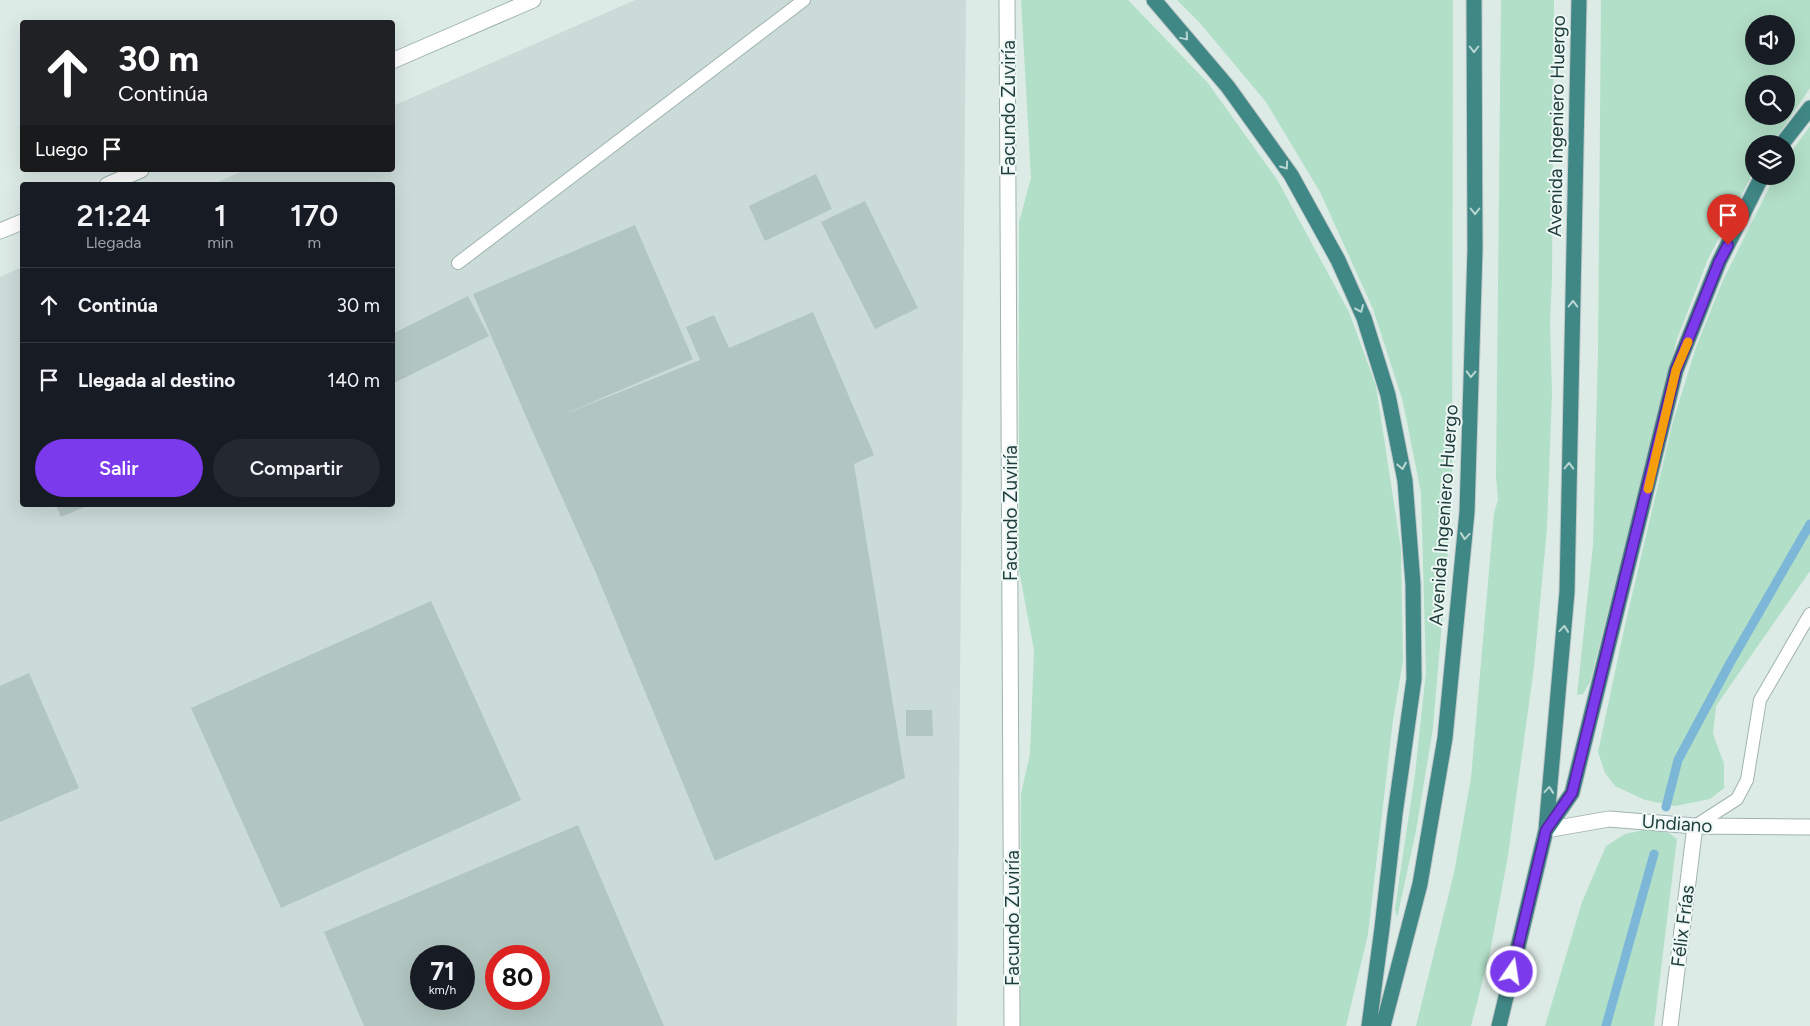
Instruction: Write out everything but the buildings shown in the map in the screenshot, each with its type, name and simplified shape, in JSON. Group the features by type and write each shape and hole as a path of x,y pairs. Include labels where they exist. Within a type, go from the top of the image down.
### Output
{"highway":[{"path":"1154,0 1228,87 1291,175 1338,260 1364,318 1388,395 1406,490 1413,584 1414,679 1368,1026"},
{"name":"Avenida Ingeniero Huergo","path":"1383,1026 1420,884 1445,738 1467,512 1475,250 1474,0"},
{"name":"Avenida Ingeniero Huergo","path":"1499,1026 1546,830 1567,592 1579,0"},
{"path":"1789,135 1810,108"},
{"path":"1546,830 1572,793 1676,370 1719,262 1758,185"}],"street":[{"path":"395,60 533,0"},
{"name":"Facundo Zuviría","path":"1008,0 1012,1026"},
{"path":"114,182 136,172"},
{"path":"0,231 20,223"},
{"name":"Undiano","path":"1546,830 1609,819 1695,826 1810,826"},
{"name":"Félix Frías","path":"1670,1026 1695,826"}],"lane":[{"path":"458,264 804,0"},
{"path":"1695,826 1737,799 1747,780 1760,700 1810,614"}],"shaded area":[{"path":"635,0 966,0 957,1026 0,1026 0,277 20,268 20,507 395,507 395,182 218,182 240,172 395,172 395,105"}],"green space":[{"path":"1021,0 1128,0 1208,83 1278,181 1349,312 1376,386 1401,549 1403,661 1393,720 1368,934 1346,1026 1020,1026 1021,794 1030,754 1034,650 1019,570 1019,222 1031,178"},
{"path":"1177,0 1453,0 1452,504 1433,728 1416,831 1397,918 1395,908 1415,774 1426,672 1421,493 1403,402 1373,309 1320,192 1266,102 1199,22"},
{"path":"1501,0 1554,0 1550,322 1552,393 1547,528 1534,667 1508,856 1490,952 1471,1026 1416,1026 1454,873 1471,778 1494,513 1498,500 1496,477"},
{"path":"1601,0 1810,0 1810,88 1795,110 1795,75 1745,75 1745,125 1785,125 1778,135 1745,135 1745,185 1747,185 1708,259 1677,339 1590,682 1583,694 1577,695 1593,545 1598,352"},
{"path":"1810,126 1810,571 1716,706 1713,734 1724,764 1724,788 1710,799 1675,806 1645,800 1615,786 1605,773 1598,752 1625,625 1673,421 1696,347 1723,280 1770,185 1795,185 1795,147"},
{"path":"1649,829 1669,833 1677,839 1654,1026 1545,1026 1582,902 1606,846 1625,834"}],"waterway":[{"path":"1666,807 1678,760 1730,663 1810,524"},
{"path":"1606,1026 1654,854"}],"slow traffic":[{"path":"1648,489 1676,370 1688,342"}],"route":[{"path":"1512,972 1546,830 1572,793 1676,370 1719,262 1728,245"}]}
